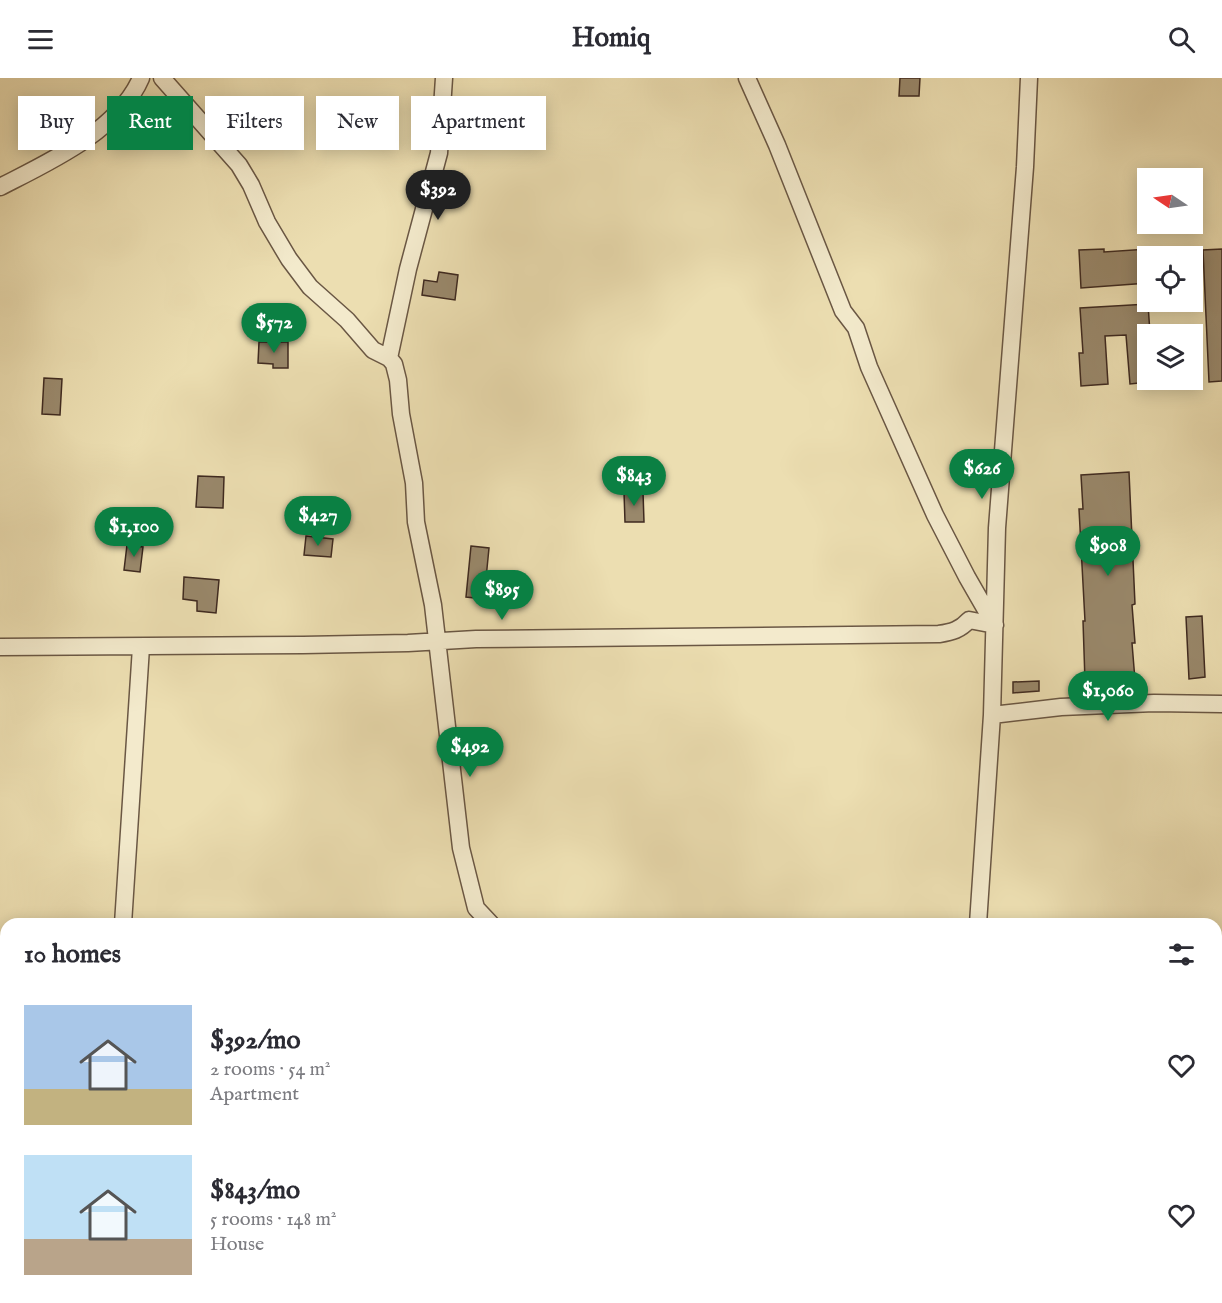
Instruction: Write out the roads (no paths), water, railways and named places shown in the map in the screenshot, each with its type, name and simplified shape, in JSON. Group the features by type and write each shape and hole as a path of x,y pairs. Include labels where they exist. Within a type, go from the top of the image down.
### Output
{"street":[{"path":"0,187 54,158 120,112 135,93 141,78"},
{"path":"162,78 239,165 251,184 267,222 289,259 310,287 347,320 373,350 389,358 394,364 414,483 416,522 433,605 461,848 476,908 485,918"},
{"path":"389,358 408,269 439,153 444,78"},
{"path":"747,78 777,145 843,311 856,328 869,367 925,493 967,577 995,625"},
{"path":"978,918 992,715 998,528 1025,167 1029,78"},
{"path":"0,647 408,643 436,640 720,635 939,634 954,632 969,620 995,625"},
{"path":"123,918 141,647"},
{"path":"992,715 1061,707 1154,703 1222,704"}]}
